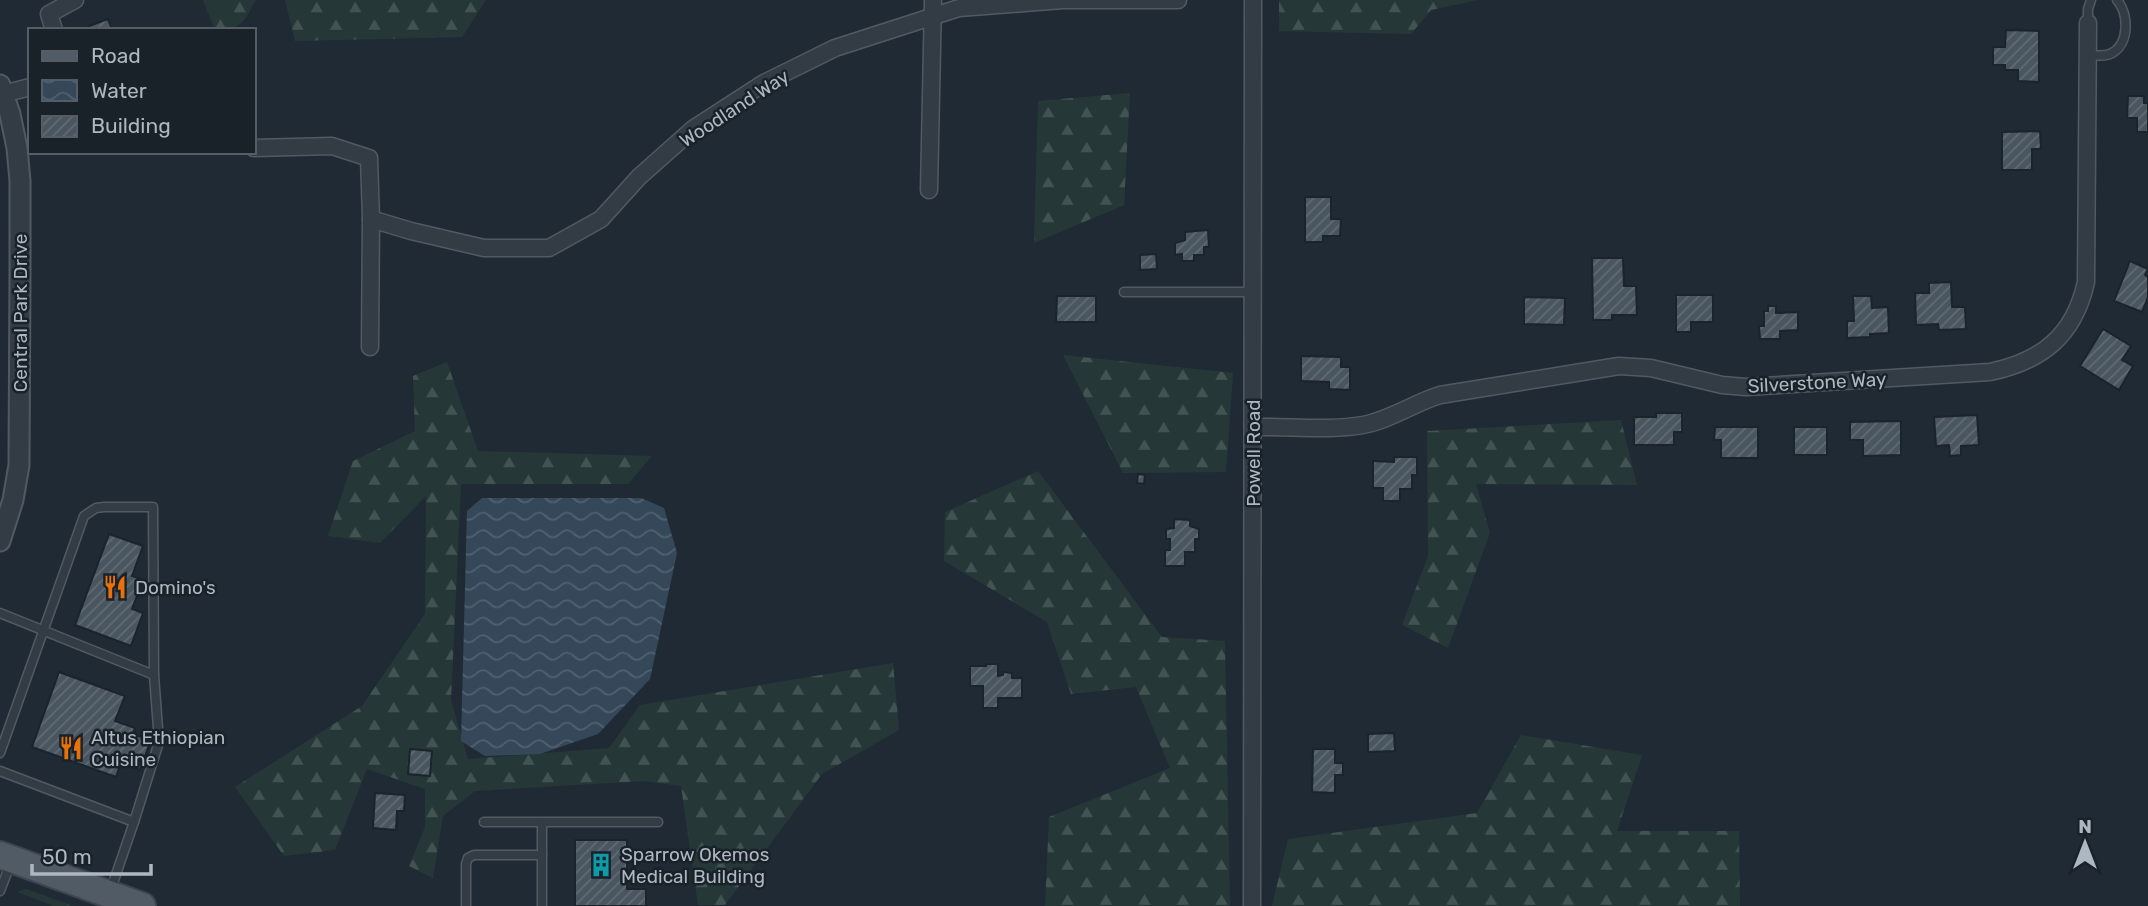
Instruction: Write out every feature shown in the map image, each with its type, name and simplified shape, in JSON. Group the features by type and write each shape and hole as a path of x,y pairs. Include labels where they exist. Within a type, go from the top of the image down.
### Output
{"main road":[{"path":"6,857 142,906"}],"street":[{"path":"53,28 49,14 75,0"},
{"name":"Woodland Way","path":"371,219 484,248 549,248 601,219 639,177 693,129 764,83 835,48 933,8 959,9 1063,0 1178,0"},
{"name":"Powell Road","path":"1252,906 1253,0"},
{"path":"929,190 933,8"},
{"name":"Silverstone Way","path":"1253,427 1364,424 1383,419 1417,402 1440,395 1619,366 1651,368 1722,385 1746,387 1990,372 2029,361 2050,346 2068,327 2079,307 2086,282 2088,23"},
{"path":"2,90 28,87"},
{"name":"Central Park Drive","path":"0,541 18,477 20,388 20,181 17,148 2,90"},
{"path":"256,148 332,146 369,158 370,347"}],"lane":[{"path":"2088,23 2091,0"},
{"path":"2088,55 2113,53 2123,39 2126,21 2122,6 2117,0"},
{"path":"1124,292 1253,292"},
{"path":"0,753 84,516 96,508 104,507 153,508 154,675 159,742 109,895"},
{"path":"0,613 154,675"},
{"path":"0,771 134,822"},
{"path":"484,822 658,822"},
{"path":"542,823 542,906"},
{"path":"466,906 468,858 474,855 542,855"},
{"path":"0,891 6,857"}],"green space":[{"path":"203,0 256,0 237,26 214,28"},
{"path":"285,0 486,0 462,37 295,41"},
{"path":"1279,0 1478,0 1431,10 1411,34 1279,31"},
{"path":"1130,93 1124,205 1034,243 1038,101"},
{"path":"1063,355 1233,373 1226,472 1123,473"},
{"path":"447,362 478,451 652,456 628,484 461,484 451,700 468,759 609,748 640,705 893,663 899,730 822,774 725,905 698,905 681,786 643,781 475,791 443,816 433,878 409,866 425,827 425,789 367,769 335,850 284,856 235,787 362,706 425,614 426,496 380,543 328,536 353,461 415,431 413,376"},
{"path":"1621,420 1637,485 1476,484 1490,533 1448,648 1402,625 1428,556 1427,431"},
{"path":"1038,471 1162,637 1225,641 1230,906 1045,906 1049,817 1170,768 1136,687 1071,694 1047,622 944,561 945,512"},
{"path":"1521,735 1642,755 1617,831 1739,831 1740,906 1272,906 1288,839 1477,813"},
{"path":"26,889 73,906 54,906 17,892"}],"water":[{"path":"482,498 641,498 664,508 677,553 650,679 598,734 540,754 485,756 461,741 467,511"}],"building":[{"path":"108,19 111,28 90,28"},
{"path":"2006,30 2039,31 2039,82 2018,81 2018,70 2005,70 2005,65 1993,65 1993,47 2005,47"},
{"path":"2128,96 2144,96 2144,103 2148,103 2148,132 2137,132 2137,118 2127,118"},
{"path":"2040,131 2041,149 2032,149 2032,170 2002,170 2002,132"},
{"path":"1305,197 1331,197 1331,219 1341,219 1340,236 1323,236 1323,242 1305,242"},
{"path":"1208,230 1209,247 1204,247 1204,255 1194,255 1194,261 1182,261 1182,254 1175,255 1175,243 1185,240 1185,232"},
{"path":"1156,254 1157,269 1140,270 1140,255"},
{"path":"1592,258 1623,258 1624,286 1636,286 1637,315 1612,315 1612,320 1593,320"},
{"path":"2130,261 2148,269 2145,275 2148,277 2148,297 2142,312 2114,301"},
{"path":"1951,282 1952,307 1965,307 1966,329 1939,330 1938,324 1916,325 1915,293 1929,293 1929,283"},
{"path":"1676,295 1713,295 1713,322 1691,322 1691,332 1676,332"},
{"path":"1057,296 1096,296 1096,322 1056,322"},
{"path":"1853,296 1871,296 1872,308 1888,307 1889,333 1847,338 1847,321 1854,321"},
{"path":"1524,297 1565,298 1564,325 1524,324"},
{"path":"1768,306 1776,306 1776,313 1798,312 1798,330 1780,331 1780,339 1760,339 1759,326 1764,326 1764,311 1768,311"},
{"path":"2103,329 2131,346 2122,360 2133,366 2119,390 2080,366"},
{"path":"1301,356 1341,357 1341,367 1350,367 1350,390 1329,389 1329,382 1301,381"},
{"path":"1656,413 1682,413 1682,432 1674,432 1674,445 1634,445 1634,417 1656,417"},
{"path":"1977,415 1979,445 1961,446 1961,455 1950,456 1949,445 1936,446 1934,417"},
{"path":"1901,421 1901,455 1863,456 1863,440 1850,440 1850,422"},
{"path":"1715,427 1758,427 1758,458 1721,458 1721,440 1714,440"},
{"path":"1794,427 1827,427 1827,455 1794,455"},
{"path":"1394,457 1417,457 1417,475 1412,475 1412,489 1400,489 1400,501 1383,501 1383,488 1373,488 1373,461 1394,462"},
{"path":"1138,474 1145,475 1144,484 1137,483"},
{"path":"1174,519 1190,520 1190,526 1199,529 1199,539 1195,539 1195,552 1185,552 1185,566 1165,566 1165,550 1170,550 1166,529 1174,528"},
{"path":"109,534 143,546 132,576 143,580 132,609 143,613 131,646 75,625"},
{"path":"998,664 998,676 1003,675 1003,672 1012,673 1012,678 1022,678 1022,698 998,698 998,708 983,708 983,686 970,686 970,666"},
{"path":"59,672 125,696 115,721 135,728 133,734 151,740 140,770 121,763 116,777 32,747"},
{"path":"1394,733 1395,751 1368,752 1368,734"},
{"path":"410,749 432,751 430,776 408,774"},
{"path":"1313,749 1335,749 1335,763 1343,763 1343,775 1335,775 1335,793 1312,792"},
{"path":"375,793 405,795 404,811 397,811 396,830 373,828"},
{"name":"Sparrow Okemos Medical Building","path":"575,840 627,840 627,889 646,889 646,906 575,906"}],"place":[{"name":"Domino's","path":"115,587"},
{"name":"Altus Ethiopian Cuisine","path":"71,748"},
{"name":"Sparrow Okemos Medical Building","path":"601,865"}]}
